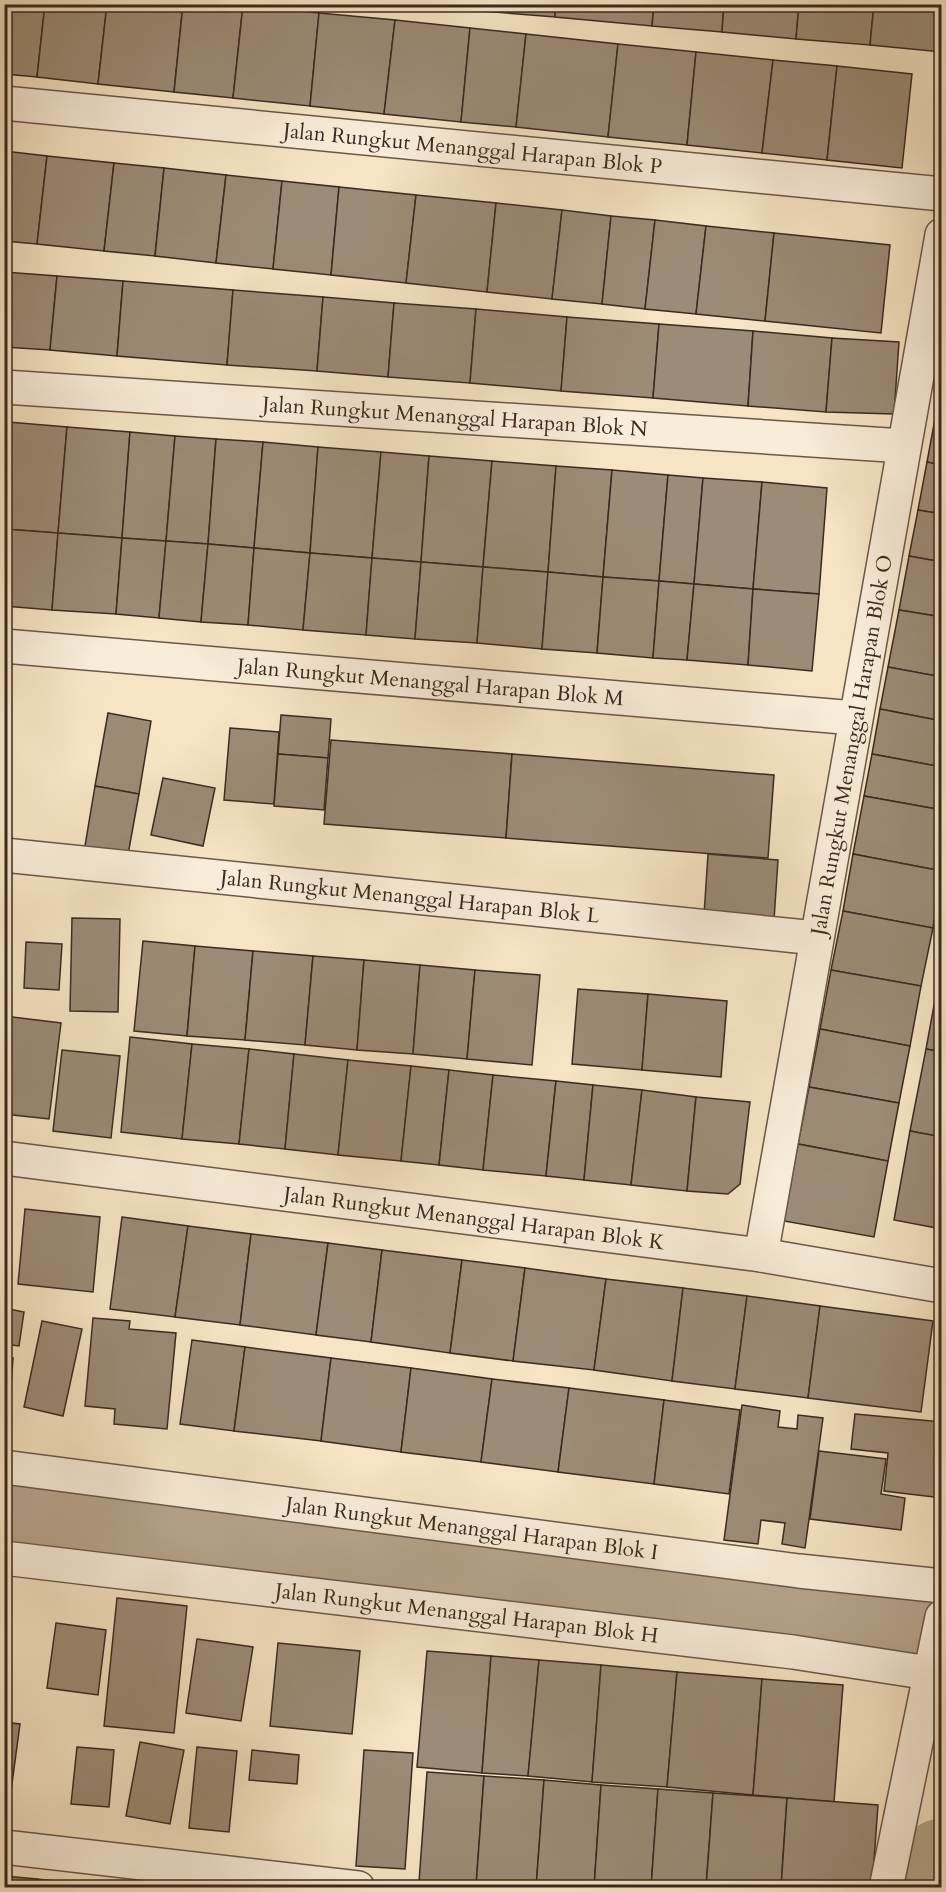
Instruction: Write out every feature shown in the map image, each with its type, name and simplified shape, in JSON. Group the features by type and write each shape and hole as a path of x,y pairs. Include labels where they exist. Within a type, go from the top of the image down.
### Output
{"street":[{"name":"Jalan Rungkut Menanggal Harapan Blok P","path":"4,103 942,194"},
{"name":"Jalan Rungkut Menanggal Harapan Blok O","path":"761,1255 942,235"},
{"name":"Jalan Rungkut Menanggal Harapan Blok N","path":"4,387 904,446"},
{"name":"Jalan Rungkut Menanggal Harapan Blok M","path":"4,646 855,718"},
{"name":"Jalan Rungkut Menanggal Harapan Blok L","path":"4,855 816,938"},
{"name":"Jalan Rungkut Menanggal Harapan Blok K","path":"4,1158 761,1255 942,1286"},
{"name":"Jalan Rungkut Menanggal Harapan Blok I","path":"4,1467 787,1569 942,1586"},
{"name":"Jalan Rungkut Menanggal Harapan Blok H","path":"4,1558 793,1652 931,1664"},
{"path":"886,1887 942,1617"},
{"path":"4,1846 358,1887"}],"building":[{"path":"4,4 45,4 37,77 4,74"},
{"path":"45,4 107,4 98,84 37,77"},
{"path":"107,4 183,4 174,92 98,84"},
{"path":"183,4 243,5 233,98 174,92"},
{"path":"411,4 470,4 470,10"},
{"path":"470,4 556,4 555,17 470,10"},
{"path":"556,4 654,4 652,26 555,17"},
{"path":"654,4 724,4 722,32 652,26"},
{"path":"724,4 799,4 796,39 722,32"},
{"path":"799,4 874,4 870,45 796,39"},
{"path":"874,4 942,4 942,52 870,45"},
{"path":"243,5 319,13 310,106 233,98"},
{"path":"319,13 395,20 384,114 310,106"},
{"path":"395,20 470,28 461,122 384,114"},
{"path":"470,28 526,34 516,127 461,122"},
{"path":"526,34 618,44 608,137 516,127"},
{"path":"618,44 696,52 687,145 608,137"},
{"path":"696,52 773,60 762,153 687,145"},
{"path":"773,60 837,66 827,160 762,153"},
{"path":"837,66 912,74 902,168 827,160"},
{"path":"4,151 47,156 37,244 4,241"},
{"path":"47,156 114,163 104,251 37,244"},
{"path":"114,163 164,168 155,256 104,251"},
{"path":"164,168 226,175 216,263 155,256"},
{"path":"226,175 282,181 273,269 216,263"},
{"path":"282,181 339,187 331,275 273,269"},
{"path":"339,187 416,195 406,283 331,275"},
{"path":"416,195 496,203 487,292 406,283"},
{"path":"496,203 562,210 552,299 487,292"},
{"path":"562,210 611,216 602,304 552,299"},
{"path":"611,216 655,220 645,309 602,304"},
{"path":"655,220 706,226 696,314 645,309"},
{"path":"706,226 774,233 765,321 696,314"},
{"path":"774,233 890,245 881,333 765,321"},
{"path":"4,272 57,276 50,350 4,347"},
{"path":"57,276 123,281 117,356 50,350"},
{"path":"123,281 233,290 227,365 117,356"},
{"path":"233,290 323,297 317,371 227,365"},
{"path":"323,297 394,303 388,377 317,371"},
{"path":"394,303 476,309 470,383 388,377"},
{"path":"476,309 567,317 561,391 470,383"},
{"path":"567,317 659,324 653,398 561,391"},
{"path":"659,324 753,331 748,406 653,398"},
{"path":"753,331 832,338 826,412 748,406"},
{"path":"832,338 899,342 894,414 826,412"},
{"path":"942,383 942,425 934,424"},
{"path":"4,422 8,422 4,467"},
{"path":"8,422 67,427 58,533 4,529 4,467"},
{"path":"934,424 942,425 942,465 927,462"},
{"path":"67,427 130,432 122,538 58,533"},
{"path":"130,432 175,436 166,541 122,538"},
{"path":"175,436 216,439 208,544 166,541"},
{"path":"216,439 263,442 254,548 208,544"},
{"path":"263,442 318,447 310,553 254,548"},
{"path":"318,447 381,452 372,558 310,553"},
{"path":"381,452 429,456 421,562 372,558"},
{"path":"429,456 492,461 483,567 421,562"},
{"path":"492,461 556,466 548,572 483,567"},
{"path":"927,462 942,465 942,514 918,510"},
{"path":"556,466 612,470 603,577 548,572"},
{"path":"612,470 668,475 659,581 603,577"},
{"path":"668,475 703,478 694,584 659,581"},
{"path":"703,478 762,482 753,589 694,584"},
{"path":"762,482 827,488 819,594 753,589"},
{"path":"918,510 942,514 942,562 909,556"},
{"path":"4,529 58,533 52,610 4,606"},
{"path":"58,533 122,538 116,614 52,610"},
{"path":"122,538 166,541 159,618 116,614"},
{"path":"166,541 208,544 201,622 159,618"},
{"path":"208,544 254,548 248,625 201,622"},
{"path":"254,548 310,553 303,630 248,625"},
{"path":"310,553 372,558 366,635 303,630"},
{"path":"909,556 942,562 942,617 899,610"},
{"path":"372,558 421,562 415,639 366,635"},
{"path":"421,562 483,567 477,643 415,639"},
{"path":"483,567 548,572 542,649 477,643"},
{"path":"548,572 603,577 597,653 542,649"},
{"path":"603,577 659,581 653,658 597,653"},
{"path":"659,581 694,584 687,660 653,658"},
{"path":"694,584 753,589 748,665 687,660"},
{"path":"753,589 819,594 812,671 748,665"},
{"path":"899,610 942,617 942,677 888,667"},
{"path":"888,667 942,677 942,721 880,709"},
{"path":"880,709 942,721 942,767 872,754"},
{"path":"108,713 151,721 139,794 95,786"},
{"path":"281,715 331,719 328,758 278,754"},
{"path":"230,728 279,732 274,804 224,800"},
{"path":"331,740 512,754 506,838 324,824"},
{"path":"278,754 328,758 324,810 274,806"},
{"path":"512,754 774,775 768,858 506,838"},
{"path":"872,754 942,767 942,810 864,796"},
{"path":"163,778 215,788 203,846 151,835"},
{"path":"95,786 139,794 127,860 84,852"},
{"path":"864,796 942,810 942,871 853,854"},
{"path":"708,854 778,860 774,920 704,915"},
{"path":"853,854 942,871 933,928 843,911"},
{"path":"843,911 933,928 921,986 831,970"},
{"path":"72,918 120,919 118,1012 70,1011"},
{"path":"143,941 195,946 187,1036 134,1031"},
{"path":"26,942 62,944 59,990 24,988"},
{"path":"4,945 7,945 6,979 4,979"},
{"path":"195,946 253,951 245,1040 187,1036"},
{"path":"253,951 313,956 305,1045 245,1040"},
{"path":"313,956 364,960 357,1050 305,1045"},
{"path":"364,960 420,965 413,1054 357,1050"},
{"path":"420,965 475,970 467,1059 413,1054"},
{"path":"942,967 942,1052 926,1049"},
{"path":"475,970 540,975 532,1065 467,1059"},
{"path":"831,970 921,986 910,1046 820,1029"},
{"path":"578,989 648,994 642,1070 572,1064"},
{"path":"648,994 727,1001 721,1077 642,1070"},
{"path":"4,1016 61,1023 49,1119 4,1114"},
{"path":"820,1029 910,1046 899,1103 809,1087"},
{"path":"130,1037 192,1044 182,1139 121,1132"},
{"path":"192,1044 249,1049 239,1144 182,1139"},
{"path":"249,1049 294,1054 285,1149 239,1144"},
{"path":"926,1049 942,1052 942,1137 910,1131"},
{"path":"62,1050 120,1056 111,1138 53,1131"},
{"path":"294,1054 348,1060 338,1155 285,1149"},
{"path":"348,1060 411,1066 401,1161 338,1155"},
{"path":"411,1066 449,1070 439,1165 401,1161"},
{"path":"449,1070 493,1075 483,1170 439,1165"},
{"path":"493,1075 556,1081 546,1176 483,1170"},
{"path":"556,1081 593,1085 584,1180 546,1176"},
{"path":"593,1085 642,1090 631,1185 584,1180"},
{"path":"809,1087 899,1103 888,1161 798,1144"},
{"path":"642,1090 696,1097 687,1191 631,1185"},
{"path":"696,1097 750,1102 740,1184 728,1194 687,1191"},
{"path":"910,1131 942,1137 942,1229 894,1220"},
{"path":"798,1144 888,1161 874,1237 784,1221"},
{"path":"25,1209 100,1217 93,1292 18,1284"},
{"path":"122,1217 188,1226 175,1317 110,1309"},
{"path":"188,1226 251,1234 240,1325 175,1317"},
{"path":"251,1234 328,1243 316,1335 240,1325"},
{"path":"328,1243 382,1250 371,1342 316,1335"},
{"path":"382,1250 462,1260 450,1353 371,1342"},
{"path":"462,1260 525,1268 513,1361 450,1353"},
{"path":"525,1268 606,1279 594,1370 513,1361"},
{"path":"606,1279 683,1288 672,1381 594,1370"},
{"path":"683,1288 747,1296 735,1389 672,1381"},
{"path":"747,1296 820,1306 808,1398 735,1389"},
{"path":"820,1306 933,1321 921,1412 808,1398"},
{"path":"4,1308 24,1312 19,1346 4,1344"},
{"path":"93,1318 130,1321 129,1329 176,1333 167,1429 114,1424 115,1409 85,1406"},
{"path":"42,1321 82,1329 63,1416 24,1407"},
{"path":"192,1340 245,1347 234,1431 180,1424"},
{"path":"245,1347 331,1358 321,1441 234,1431"},
{"path":"4,1357 13,1358 11,1387 4,1386"},
{"path":"331,1358 411,1368 401,1452 321,1441"},
{"path":"411,1368 492,1379 481,1462 401,1452"},
{"path":"492,1379 569,1388 558,1472 481,1462"},
{"path":"569,1388 664,1400 654,1484 558,1472"},
{"path":"664,1400 740,1410 729,1494 654,1484"},
{"path":"742,1405 780,1411 778,1427 797,1429 798,1415 823,1418 805,1548 782,1544 785,1523 761,1520 758,1544 724,1540"},
{"path":"855,1414 942,1422 942,1498 884,1491 888,1453 851,1449"},
{"path":"819,1451 886,1459 881,1494 905,1498 901,1530 810,1519"},
{"path":"117,1598 187,1606 174,1733 104,1726"},
{"path":"56,1623 106,1630 98,1695 47,1688"},
{"path":"197,1639 253,1647 241,1721 186,1713"},
{"path":"278,1643 360,1651 352,1734 270,1726"},
{"path":"427,1651 491,1656 482,1773 417,1767"},
{"path":"491,1656 539,1660 528,1776 482,1773"},
{"path":"539,1660 601,1665 592,1782 528,1776"},
{"path":"601,1665 677,1672 667,1787 592,1782"},
{"path":"677,1672 762,1679 753,1795 667,1787"},
{"path":"762,1679 843,1685 834,1802 753,1795"},
{"path":"4,1722 20,1724 7,1821 4,1820"},
{"path":"140,1742 184,1750 170,1824 126,1816"},
{"path":"77,1747 114,1750 109,1807 71,1804"},
{"path":"197,1747 237,1751 229,1832 189,1828"},
{"path":"252,1750 299,1755 297,1784 249,1780"},
{"path":"364,1750 413,1753 405,1869 356,1866"},
{"path":"427,1772 484,1776 476,1886 419,1882"},
{"path":"484,1776 544,1780 536,1888 476,1886"},
{"path":"544,1780 601,1785 594,1888 536,1888"},
{"path":"601,1785 658,1789 651,1888 594,1888"},
{"path":"658,1789 713,1793 706,1888 651,1888"},
{"path":"713,1793 787,1798 781,1888 706,1888"},
{"path":"787,1798 878,1805 872,1888 781,1888"},
{"path":"4,1876 37,1879 36,1888 4,1888"},
{"path":"37,1879 83,1884 83,1888 36,1888"},
{"path":"83,1884 112,1888 83,1888"}],"waterway":[{"path":"4,1516 942,1634"},
{"path":"937,1888 942,1862"}]}
